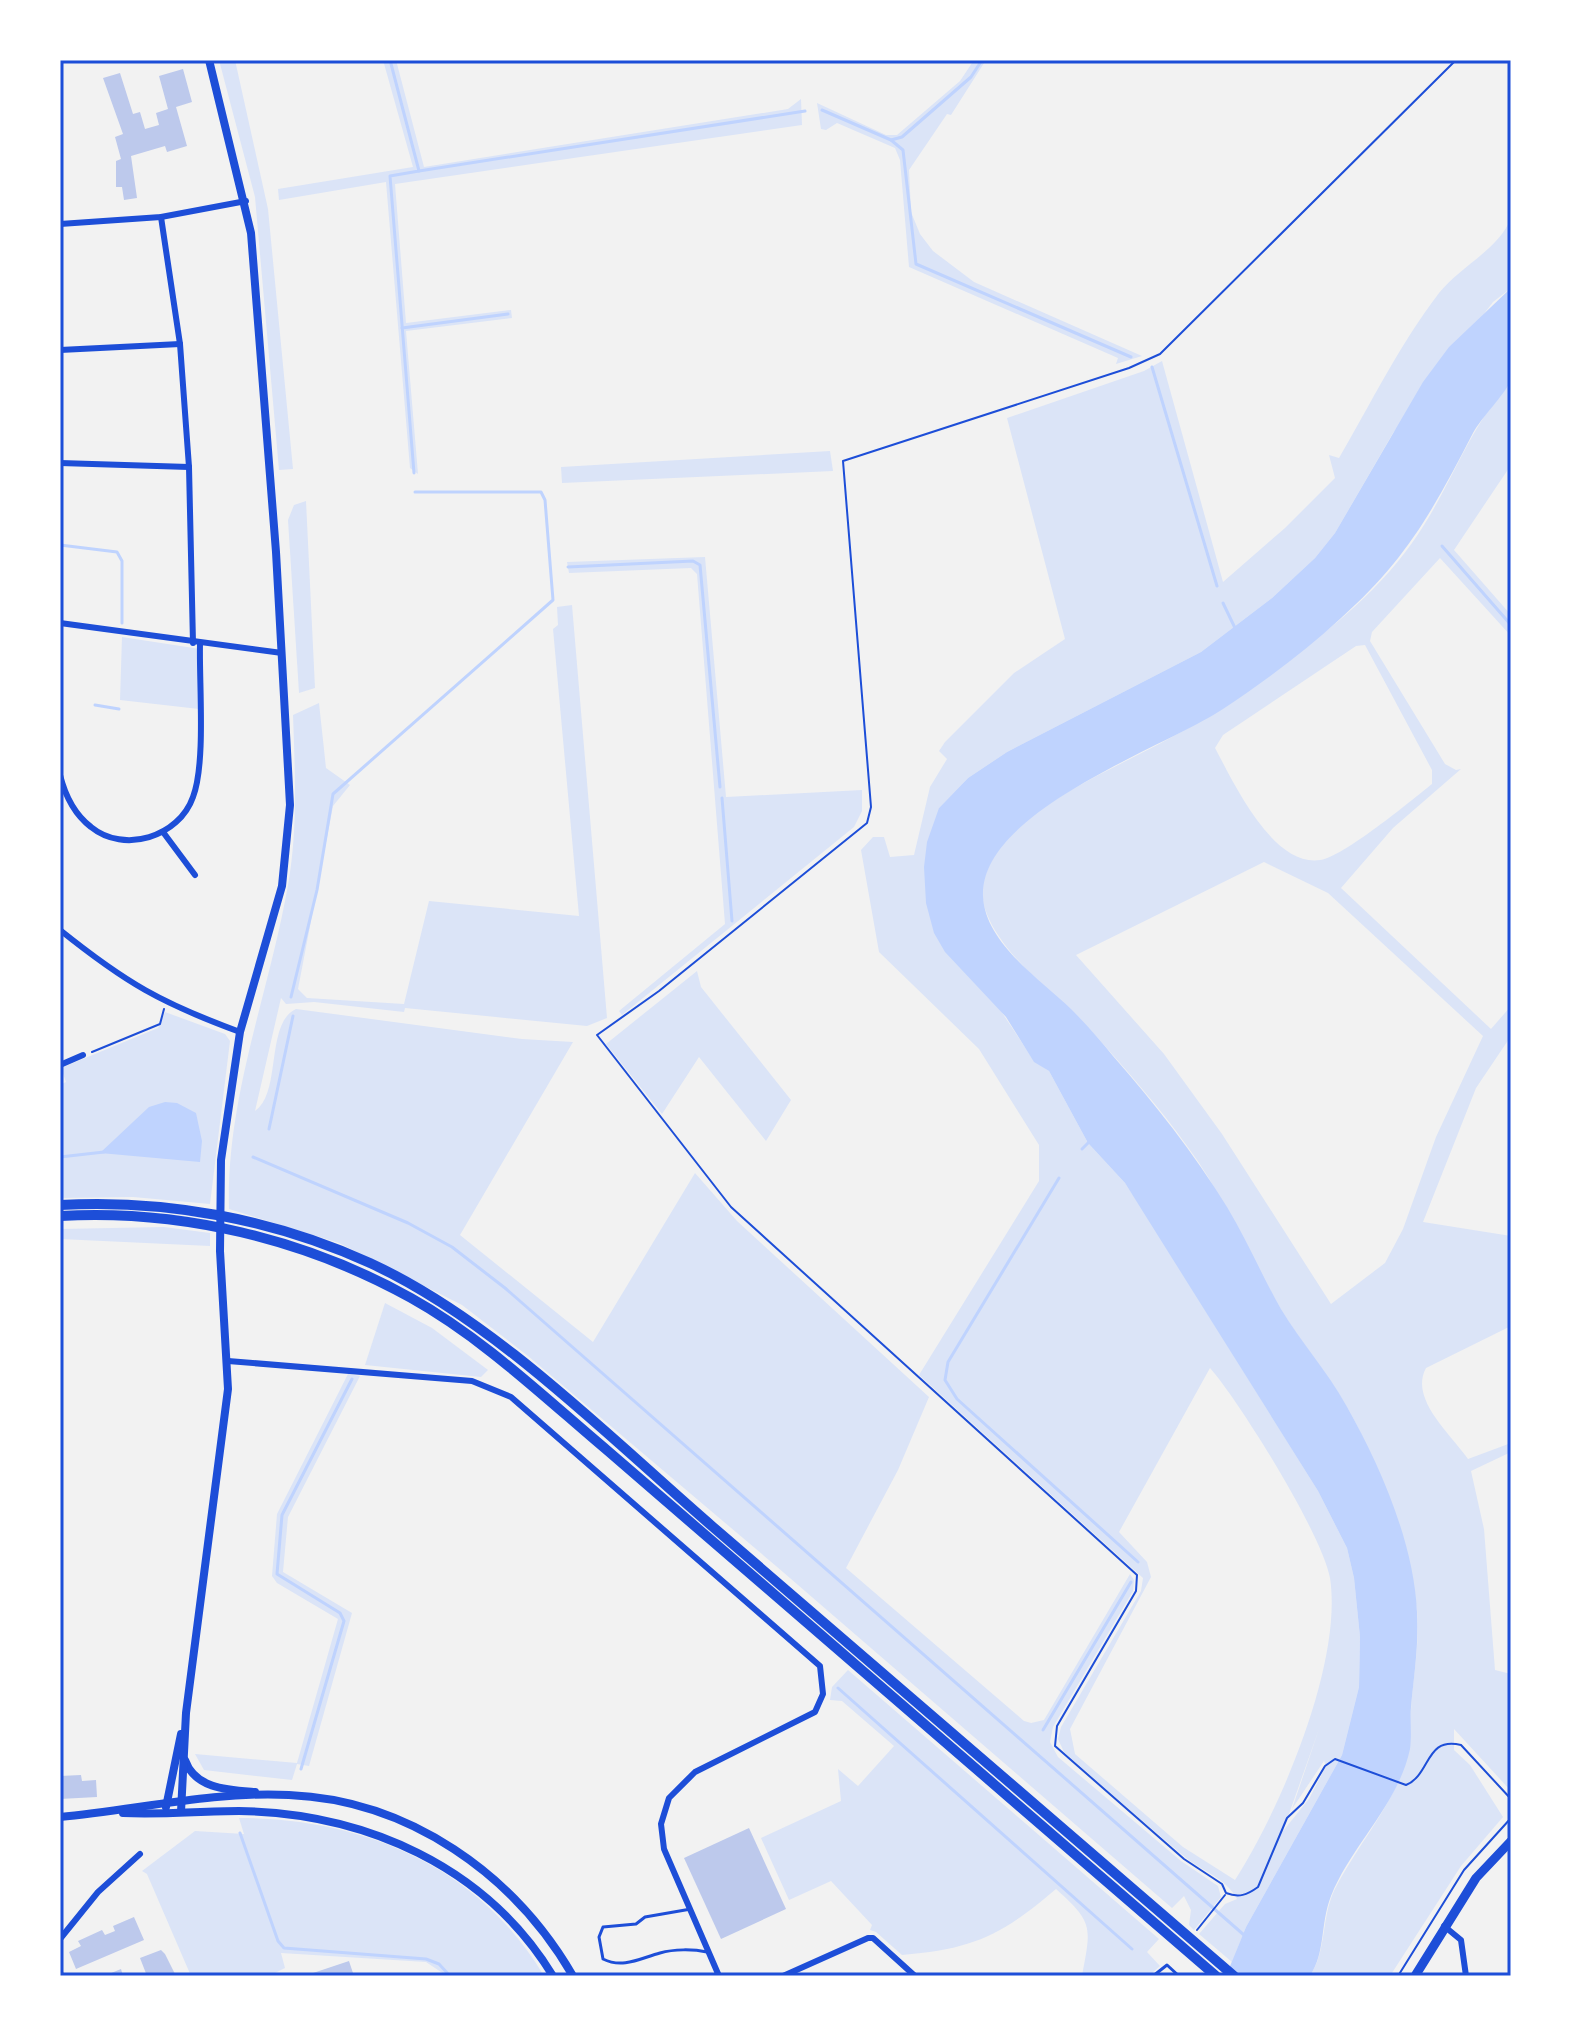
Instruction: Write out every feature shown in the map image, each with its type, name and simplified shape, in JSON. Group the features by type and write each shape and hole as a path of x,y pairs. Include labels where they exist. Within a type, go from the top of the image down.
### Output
{"highway":[{"path":"60,1205 122,1203 195,1210 247,1221 331,1247 372,1264 454,1311 614,1441 1175,1933 1216,1976"},
{"path":"60,1216 126,1215 191,1222 247,1234 327,1259 411,1298 506,1365 1175,1933 1234,1976"}],"main road":[{"path":"1415,1976 1476,1878 1511,1841"}],"street":[{"path":"181,1812 186,1713 225,1425 228,1361 220,1251 220,1178 240,1032 286,860 290,805 251,233 246,201 209,60"},
{"path":"60,224 161,217 246,201"},
{"path":"60,775 71,804 100,833 123,841 163,832 188,809 198,783 189,467 180,344 161,217"},
{"path":"60,350 180,344"},
{"path":"60,463 189,467"},
{"path":"60,623 196,644 282,653"},
{"path":"163,832 195,875"},
{"path":"60,930 126,981 166,1004 240,1032"},
{"path":"60,1065 83,1055"},
{"path":"228,1361 472,1381 511,1397 820,1666 823,1694 815,1712 695,1772 669,1798 661,1824 664,1849 719,1976"},
{"path":"166,1807 186,1713"},
{"path":"183,1755 194,1775 212,1786 332,1799 367,1807 398,1818 443,1843 507,1891 551,1941 573,1976"},
{"path":"60,1817 166,1807 181,1802 287,1795"},
{"path":"166,1807 181,1812 289,1814 331,1820 397,1840 467,1882 503,1913 537,1949 553,1976"},
{"path":"60,1939 98,1892 140,1854"},
{"path":"1444,1926 1461,1940 1466,1976"},
{"path":"783,1976 868,1938 881,1945 915,1976"}],"lane":[{"path":"691,1909 645,1917 636,1924 603,1927 599,1937 603,1959 613,1964 642,1960 660,1953 709,1952"},
{"path":"1153,1976 1167,1965 1179,1976"}],"path":[{"path":"1226,1893 1222,1884 1184,1859 1055,1746 1057,1726 1136,1591 1137,1575 731,1207 597,1035 659,991 867,823 871,807 843,461 1129,368 1160,354 1456,60"},
{"path":"83,1055 160,1024 166,1004"},
{"path":"1226,1893 1245,1895 1258,1887 1287,1818 1303,1803 1325,1766 1335,1759 1406,1785 1413,1782 1437,1747 1451,1742 1461,1745 1511,1799"},
{"path":"1398,1976 1464,1870 1511,1818"},
{"path":"1208,1918 1226,1893"}],"shaded area":[{"path":"219,60 235,60 268,209 293,469 279,470 255,197"},
{"path":"383,60 396,60 424,167 788,109 801,99 802,125 395,184 406,323 511,310 512,318 406,331 418,474 410,468 386,182 279,200 278,189 413,167"},
{"path":"974,60 986,60 951,115 947,114 909,170 911,212 920,234 933,251 974,282 1142,356 1116,364 1118,358 909,267 900,160 895,148 837,123 826,130 821,129 817,103 886,135 897,135 960,81"},
{"path":"1511,218 1511,288 1493,302 1393,433 1335,533 1315,558 1272,598 1201,652 1007,752 968,778 939,808 999,1008 1034,1061 1049,1071 1088,1143 1125,1183 1148,1218 1318,1491 1347,1548 1354,1578 1360,1637 1359,1687 1342,1755 1246,1927 1232,1962 1199,1934 1225,1904 1237,1899 1232,1891 1185,1857 1124,1805 1064,1752 1058,1739 1061,1727 1141,1591 1143,1578 919,1375 1039,1181 1039,1145 979,1049 879,952 861,850 873,837 884,837 890,857 914,855 930,787 947,759 939,751 945,742 1014,673 1065,639 1007,418 1144,371 1162,361 1223,582 1285,528 1335,478 1329,455 1339,458 1425,312 1448,283 1489,248","holes":["1210,1368 1278,1469 1312,1531 1330,1578 1331,1613 1318,1692 1271,1815 1235,1880 1183,1847 1075,1754 1070,1729 1151,1577 1147,1562 1119,1532","1319,1729 1292,1809 1324,1761 1326,1766 1309,1799 1283,1831"]},
{"path":"1511,381 1511,465 1454,550 1511,615 1511,636 1440,558 1372,632 1370,641 1445,764 1456,770 1461,769 1393,828 1341,888 1491,1029 1511,1006 1511,1036 1476,1088 1423,1222 1511,1236 1511,1326 1426,1368 1422,1380 1427,1404 1468,1459 1511,1443 1511,1452 1471,1471 1484,1529 1495,1670 1511,1674 1511,1791 1454,1729 1454,1750 1470,1765 1503,1817 1461,1866 1390,1976 1310,1976 1319,1956 1334,1891 1396,1787 1410,1745 1417,1610 1393,1520 1380,1479 1355,1421 1282,1311 1201,1165 1155,1104 1097,1037 1023,966 1005,944 991,923 983,901 984,880 997,853 1018,829 1045,807 1197,722 1284,663 1366,596 1412,543 1496,399","holes":["1365,645 1432,770 1432,784 1344,850 1320,860 1302,859 1286,850 1256,819 1215,748 1223,735 1356,646","1264,862 1328,893 1483,1036 1436,1137 1403,1229 1385,1263 1331,1304 1222,1134 1164,1054 1076,955"]},
{"path":"830,451 833,471 562,483 561,467"},
{"path":"306,501 315,688 299,693 288,520 294,505"},
{"path":"705,557 726,797 862,790 862,811 854,827 622,1015 619,1011 725,924 697,574 691,568 569,573 567,562"},
{"path":"572,605 607,1018 587,1026 405,1008 404,1012 314,1002 286,1004 281,998 255,1111 268,1089 280,1028 286,1017 296,1009 522,1039 573,1042 460,1235 593,1342 695,1173 737,1221 929,1397 898,1470 846,1568 1024,1721 1044,1720 1130,1574 1134,1580 1133,1591 1053,1727 1050,1742 1058,1757 1181,1861 1218,1886 1221,1897 1194,1930 1189,1925 1191,1910 1184,1896 1172,1908 776,1566 528,1356 462,1305 339,1243 229,1209 234,1126 241,1086 280,926 291,864 295,800 293,715 319,703 326,768 350,785 333,806 298,989 307,998 404,1004 429,901 579,916 553,629 558,625 557,607"},
{"path":"122,637 200,649 199,709 120,700"},
{"path":"697,971 701,987 791,1100 766,1141 699,1057 662,1114 606,1044"},
{"path":"165,1012 225,1034 230,1041 210,1204 133,1197 60,1198 60,1085 66,1082 61,1068 158,1028"},
{"path":"164,1227 210,1233 210,1246 60,1239 60,1229"},
{"path":"385,1303 432,1328 488,1370 481,1377 365,1365"},
{"path":"348,1374 360,1376 288,1517 283,1572 352,1613 309,1766 297,1764 292,1780 204,1770 195,1754 297,1763 338,1619 277,1583 272,1576 277,1514"},
{"path":"848,1670 1159,1939 1147,1952 1160,1966 1149,1976 1082,1976 1087,1927 1077,1910 1056,1889 1003,1929 986,1937 949,1949 902,1955 870,1930 872,1925 831,1881 789,1900 761,1838 841,1801 838,1769 858,1786 894,1746 842,1701 830,1700 832,1687"},
{"path":"239,1818 285,1820 329,1827 372,1839 413,1856 451,1878 486,1905 517,1938 544,1976 447,1976 426,1962 281,1953 285,1968 269,1976 191,1976 147,1874 142,1871 195,1831 244,1834"}],"water":[{"path":"1511,288 1513,352 1510,382 1473,433 1416,533 1383,576 1312,643 1238,699 1196,725 1080,785 1042,810 1011,836 990,865 983,896 993,929 1004,944 1098,1038 1188,1148 1214,1187 1281,1309 1339,1392 1359,1428 1393,1505 1409,1559 1417,1612 1416,1660 1411,1744 1396,1788 1331,1896 1321,1947 1310,1976 1226,1976 1246,1927 1342,1755 1359,1687 1360,1637 1354,1578 1347,1548 1318,1491 1125,1183 1088,1143 1049,1071 1034,1062 1006,1017 945,952 934,933 926,903 924,867 927,842 939,808 968,778 1007,752 1201,652 1272,598 1315,558 1335,533 1423,382 1449,347"},
{"path":"165,1102 177,1103 196,1113 202,1141 200,1162 100,1153 149,1107"}],"building":[{"path":"183,69 192,102 176,107 187,146 167,152 165,146 131,156 137,198 124,200 122,187 116,187 116,161 121,159 115,137 123,134 103,78 120,73 133,114 140,112 145,129 159,125 156,113 168,109 159,76"},
{"path":"81,1775 82,1781 96,1780 97,1797 60,1799 60,1776"},
{"path":"749,1828 786,1909 721,1939 684,1858"},
{"path":"134,1917 144,1940 76,1969 69,1952 81,1946 78,1941 102,1930 105,1935 115,1931 113,1926"},
{"path":"161,1950 176,1976 147,1976 140,1958"},
{"path":"349,1961 354,1976 307,1976 307,1975"},
{"path":"121,1969 123,1976 104,1976"}],"waterway":[{"path":"390,60 419,171 390,176 414,473"},
{"path":"891,140 902,137 971,77 982,60"},
{"path":"822,110 891,140 903,150 916,264 1131,357"},
{"path":"419,171 805,111"},
{"path":"402,328 508,314"},
{"path":"1152,367 1217,586"},
{"path":"291,997 317,890 333,794 553,600 545,500 541,492 415,492"},
{"path":"60,545 117,552 122,561 122,623"},
{"path":"1442,546 1511,625"},
{"path":"568,567 693,561 700,565 720,787"},
{"path":"1223,603 1235,628"},
{"path":"95,705 119,709"},
{"path":"722,798 732,921"},
{"path":"269,1129 293,1016"},
{"path":"1082,1149 1090,1141"},
{"path":"60,1157 104,1152"},
{"path":"253,1157 408,1223 452,1247 505,1288 1244,1935"},
{"path":"1059,1178 948,1362 945,1380 957,1399 1138,1562"},
{"path":"301,1769 344,1621 340,1613 277,1574 282,1515 352,1379"},
{"path":"1043,1730 1131,1582"},
{"path":"838,1688 1132,1949"},
{"path":"240,1833 278,1941 284,1948 426,1959 439,1964 450,1976"}]}
